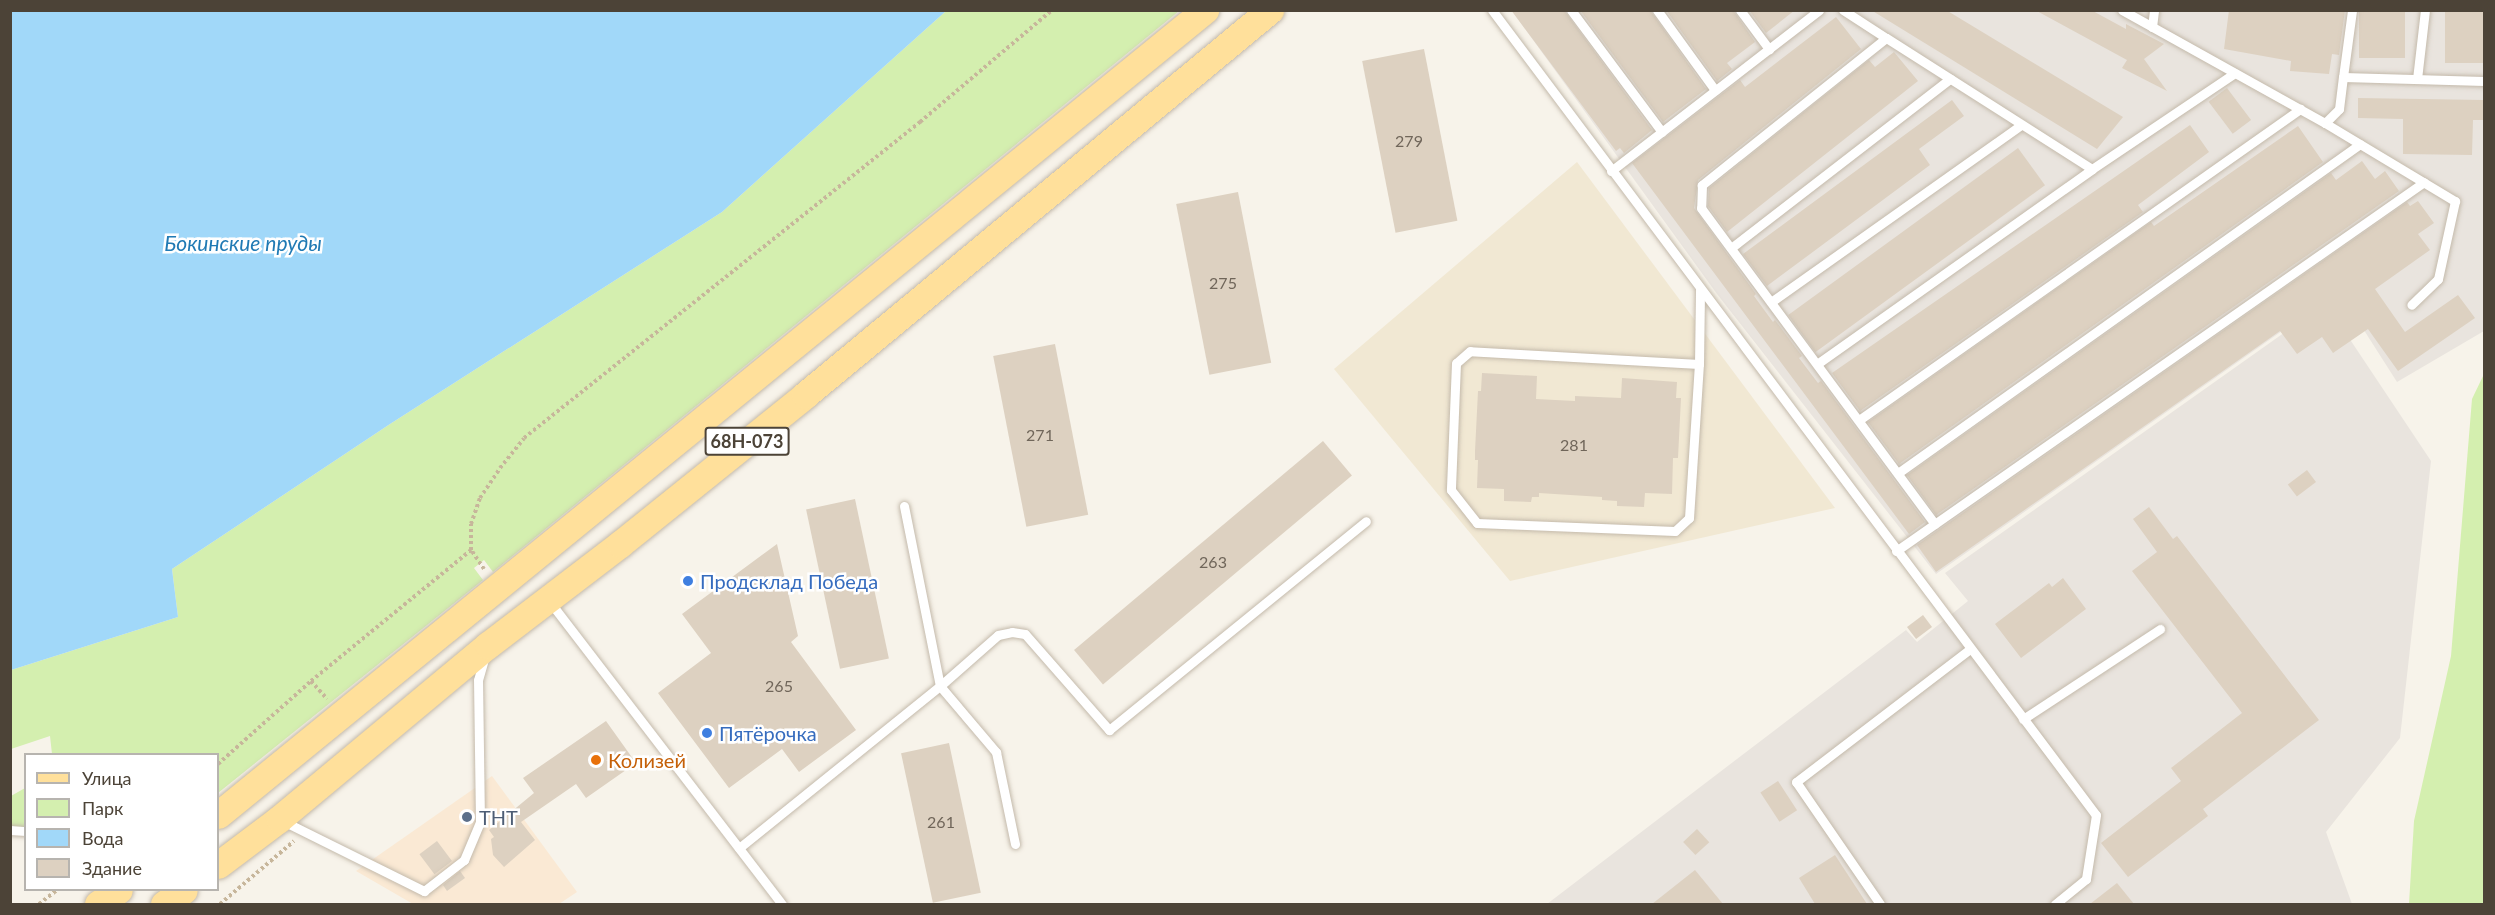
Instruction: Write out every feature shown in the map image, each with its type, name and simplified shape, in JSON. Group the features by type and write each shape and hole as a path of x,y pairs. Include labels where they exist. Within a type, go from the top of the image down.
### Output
{"main road":[{"name":"68Н-073","path":"219,814 1205,10"},
{"name":"68Н-073","path":"219,864 279,819 488,645 805,395 1270,10"},
{"path":"98,904 118,891"},
{"path":"164,904 183,891"}],"lane":[{"path":"1572,10 1662,132"},
{"path":"1657,10 1716,90"},
{"path":"1740,10 1769,49"},
{"path":"1611,171 1819,10"},
{"path":"1843,10 2092,169"},
{"path":"2122,10 2325,123 2455,201 2438,279 2410,305"},
{"path":"2152,27 2154,10"},
{"path":"2325,123 2339,108 2352,10"},
{"path":"2417,79 2425,10"},
{"path":"1493,11 1896,551 2096,814 2086,879 2055,904"},
{"path":"1886,38 1702,185 1701,208 1935,524"},
{"path":"1817,364 2092,169 2235,73"},
{"path":"2343,77 2484,81"},
{"path":"1731,248 1950,79"},
{"path":"1858,420 2300,109"},
{"path":"1771,302 2021,125"},
{"path":"1898,473 2360,144"},
{"path":"1896,551 2424,182"},
{"path":"1699,364 1470,351 1456,363 1451,490 1477,523 1675,531 1689,518 1699,364 1700,289"},
{"path":"904,506 940,686 996,752 1015,844"},
{"path":"739,848 940,686 998,635 1012,632 1025,634 1109,729 1366,521"},
{"path":"549,599 782,904"},
{"path":"2024,719 2160,628"},
{"path":"279,819 424,891 464,860 480,822 478,680 488,645"},
{"path":"1880,904 1796,782 1971,649"}],"path":[{"path":"497,588 471,550 471,524 480,498 524,438 920,122 1052,10"},
{"path":"219,763 311,681 471,550"},
{"path":"39,904 56,891"}],"shaded area":[{"path":"1512,11 2484,11 2484,331 2397,382 2339,291 1936,574 1717,294"},
{"path":"1577,162 1835,508 1510,581 1334,369"},
{"path":"2322,306 2329,308 2431,461 2400,738 2326,832 2352,904 1547,904 1906,630 1917,642 1968,601 1945,573"},
{"path":"492,776 577,892 559,904 413,904 356,871"}],"green space":[{"path":"946,11 1179,11 493,572 484,560 474,568 483,580 219,792 219,753 52,753 50,736 11,749 11,670 178,617 172,569 390,424 722,212"},
{"path":"2484,374 2484,904 2409,904 2414,821 2451,656 2472,399"},
{"path":"24,789 24,830 11,831 11,796"}],"water":[{"name":"Бокинские пруды","path":"11,10 946,11 722,212 390,424 172,569 178,617 11,670"}],"building":[{"path":"1511,10 1564,10 1652,130 1624,153 1620,148 1616,151"},
{"path":"1580,10 1650,10 1706,89 1663,122"},
{"path":"1666,10 1733,10 1755,42 1727,63 1732,69 1717,81"},
{"path":"1749,10 1795,10 1766,33"},
{"path":"1871,10 1946,10 2123,117 2097,149"},
{"path":"2035,10 2091,10 2126,29 2126,24 2164,44 2144,59 2167,91 2122,68 2127,60"},
{"path":"2229,10 2345,10 2339,55 2332,54 2329,74 2290,71 2291,61 2224,49"},
{"path":"2359,10 2405,10 2405,58 2359,58"},
{"path":"2445,10 2484,10 2484,63 2445,63"},
{"path":"1836,17 1861,49 1698,180 1694,208 1756,294 1754,296 1802,356 1799,358 1818,383 1821,381 1925,522 1909,534 1632,163 1740,80 1745,87"},
{"path":"1424,49 1457,221 1396,233 1362,61"},
{"path":"1894,52 1918,81 1727,232 1708,206 1709,188 1869,60 1875,67"},
{"path":"2227,88 2251,120 2233,134 2209,102"},
{"path":"2358,98 2484,100 2484,120 2473,120 2472,155 2403,154 2403,119 2358,118"},
{"path":"1952,100 1964,116 1919,149 1930,165 1767,286 1743,254"},
{"path":"2190,125 2209,152 2138,205 2143,212 1860,411 1832,373"},
{"path":"2298,126 2323,162 1899,464 1868,422 2151,222 2154,226"},
{"path":"2018,148 2045,185 1815,352 1788,315"},
{"path":"2362,161 2375,179 2385,171 2399,191 1936,515 1907,475 2331,173 2336,180"},
{"path":"1238,192 1271,363 1209,375 1176,204"},
{"path":"2418,201 2434,223 2418,234 2430,250 2375,289 2405,332 2458,295 2475,318 2398,371 2368,329 2333,353 2322,337 2297,354 2280,331 1936,572 1917,545 2407,202 2410,206"},
{"path":"1055,344 1088,515 1026,527 993,356"},
{"path":"1482,373 1537,376 1536,399 1575,401 1575,396 1621,398 1622,378 1677,382 1676,398 1681,398 1678,458 1673,458 1672,494 1645,493 1644,507 1617,506 1617,501 1602,500 1602,497 1539,493 1539,497 1532,497 1531,502 1504,501 1504,489 1477,488 1478,460 1475,460 1475,451 1478,391 1481,391"},
{"path":"1323,441 1352,475 1103,684 1074,650"},
{"path":"2307,470 2316,482 2297,496 2288,484"},
{"path":"855,499 889,658 840,669 806,509"},
{"path":"2149,507 2173,539 2177,536 2319,720 2203,809 2208,816 2128,877 2101,843 2181,781 2171,768 2242,713 2132,571 2157,552 2133,519"},
{"path":"777,544 798,636 791,642 856,730 799,772 782,749 729,788 658,693 711,653 682,614"},
{"path":"2063,578 2086,609 2021,658 1995,624 2049,583 2052,587"},
{"path":"1923,615 1932,627 1916,639 1907,627"},
{"path":"606,721 636,763 586,798 576,784 521,822 535,840 504,867 493,855 491,839 494,837 489,830 534,793 523,778"},
{"path":"949,743 981,893 933,903 901,753"},
{"path":"1778,781 1797,810 1779,822 1760,792"},
{"path":"1697,829 1709,842 1695,855 1683,842"},
{"path":"437,841 452,861 434,874 419,854"},
{"path":"1835,855 1867,904 1815,904 1799,878"},
{"path":"1695,870 1723,904 1652,904"},
{"path":"460,871 465,878 447,891 443,885"},
{"path":"2117,883 2134,904 2090,904"}],"place":[{"name":"Продсклад Победа","path":"688,581"},
{"name":"Пятёрочка","path":"707,733"},
{"name":"Колизей","path":"596,760"},
{"name":"ТНТ","path":"467,817"}]}
